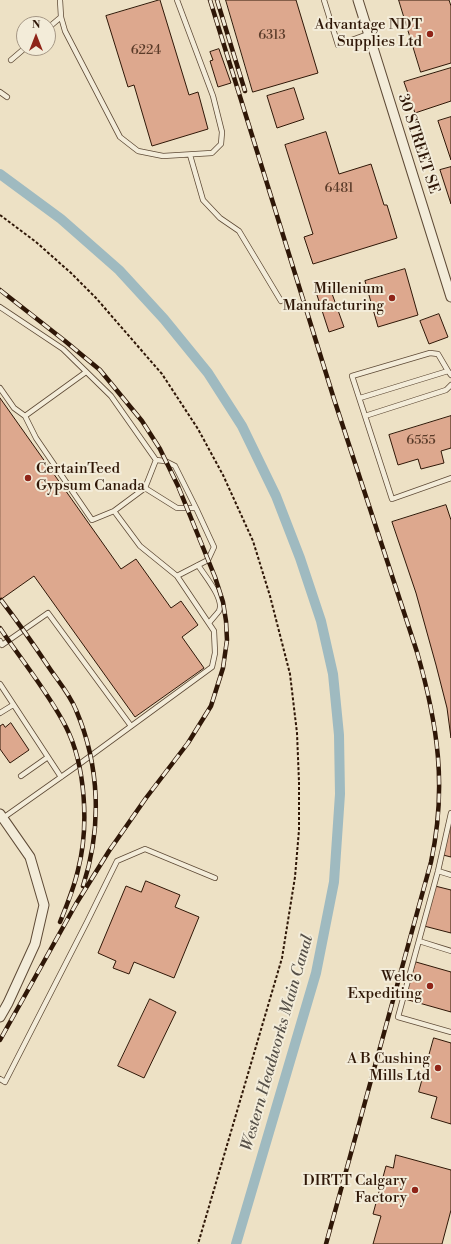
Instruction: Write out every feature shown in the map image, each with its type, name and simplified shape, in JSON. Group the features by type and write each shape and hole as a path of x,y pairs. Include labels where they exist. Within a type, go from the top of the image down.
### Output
{"street":[{"name":"30 STREET SE","path":"358,0 448,280 451,297"},
{"path":"0,1017 35,944 44,906 30,857 1,816"}],"lane":[{"path":"60,0 61,17 65,31 120,137 138,151 163,156 212,153 221,144 222,132 213,96 177,0"},
{"path":"324,0 338,45 368,34"},
{"path":"56,21 61,17"},
{"path":"11,60 16,56"},
{"path":"0,92 7,96"},
{"path":"190,155 203,200 220,218 238,231 281,301"},
{"path":"0,307 63,349 111,396 156,460 166,461 175,466 214,547 208,560 177,576"},
{"path":"360,398 449,373 438,354 430,353 352,376 392,498 451,478"},
{"path":"25,416 86,372"},
{"path":"365,416 446,390 451,385"},
{"path":"0,388 14,408 25,416 36,438 92,520 114,511 145,488 156,460"},
{"path":"145,488 177,508 196,508"},
{"path":"1,816 61,777 212,667 215,653 214,631 209,623 177,576 140,546 114,511"},
{"path":"198,566 215,590 220,602 220,610 209,623"},
{"path":"0,642 2,645 48,613 131,726"},
{"path":"0,684 61,777"},
{"path":"0,713 13,705"},
{"path":"21,776 48,757"},
{"path":"451,813 438,872 398,1017 451,1032"},
{"path":"0,1079 5,1082 88,922 117,861 145,850 215,878"},
{"path":"438,872 451,875"},
{"path":"419,941 451,951"}],"path":[{"path":"0,215 36,242 71,273 96,298 162,374 198,428 223,474 253,541 270,596 290,674 297,733 299,830 295,877 289,918 282,958 198,1244"}],"building":[{"path":"160,0 189,95 198,92 208,129 152,146 134,85 128,87 106,16"},
{"path":"226,0 296,0 318,73 253,92"},
{"name":"Advantage NDT Supplies Ltd","path":"399,0 449,0 451,6 451,63 421,72"},
{"path":"219,49 231,83 218,87 210,61 213,60 210,52"},
{"path":"451,68 451,101 415,113 404,82"},
{"path":"294,88 304,119 277,128 267,96"},
{"path":"451,117 451,160 438,121"},
{"path":"326,132 339,174 371,164 384,205 387,205 397,238 313,264 304,237 313,234 285,145"},
{"path":"451,167 451,204 440,170"},
{"name":"Millenium Manufacturing","path":"405,269 418,315 378,327 365,281"},
{"path":"330,288 344,327 329,332 316,292"},
{"path":"439,314 448,337 429,344 420,321"},
{"name":"CertainTeed Gypsum Canada","path":"0,398 121,569 136,559 171,608 181,601 198,625 182,637 204,668 135,717 34,576 0,600"},
{"path":"451,416 451,448 441,451 444,463 421,469 418,459 398,465 389,435"},
{"path":"446,505 451,520 451,738 447,708 436,665 416,593 392,522"},
{"path":"11,723 29,750 10,763 0,749 0,726 3,724 5,727"},
{"path":"451,823 451,857 443,855"},
{"path":"146,881 180,895 175,907 199,917 174,978 134,962 129,974 113,968 116,961 98,953 126,886 141,892"},
{"name":"Welco Expediting","path":"435,886 451,890 451,933 424,926"},
{"name":"Welco Expediting","path":"416,962 451,972 451,1012 405,999"},
{"path":"150,999 176,1012 144,1078 118,1066"},
{"name":"A B Cushing Mills Ltd","path":"434,1038 451,1043 451,1124 431,1118 437,1097 419,1092"},
{"name":"DIRTT Calgary Factory","path":"396,1155 451,1170 451,1210 442,1244 373,1244 381,1216 373,1214 386,1166 393,1168"}],"waterway":[{"name":"Western Headworks Main Canal","path":"0,174 61,219 119,270 164,319 208,373 242,426 276,496 300,558 321,621 333,674 339,735 340,794 334,882 316,973 236,1244"}],"railway":[{"path":"210,0 334,399 417,652 430,705 438,756 439,808 431,862 326,1244"},
{"path":"217,0 245,91"},
{"path":"0,290 100,370 142,421 160,449 178,486 215,577 223,602 227,640 223,668 211,706 188,743 146,798 109,851 76,904 0,1040"},
{"path":"1,600 68,694 74,704 84,731 90,753 96,797 93,842 83,886"},
{"path":"0,628 59,714 73,743 78,760 84,797 84,835 76,877 60,922"}],"place":[{"name":"Advantage NDT Supplies Ltd","path":"430,34"},
{"name":"Millenium Manufacturing","path":"392,298"},
{"name":"CertainTeed Gypsum Canada","path":"28,478"},
{"name":"Welco Expediting","path":"430,986"},
{"name":"A B Cushing Mills Ltd","path":"438,1068"},
{"name":"DIRTT Calgary Factory","path":"415,1190"}]}
